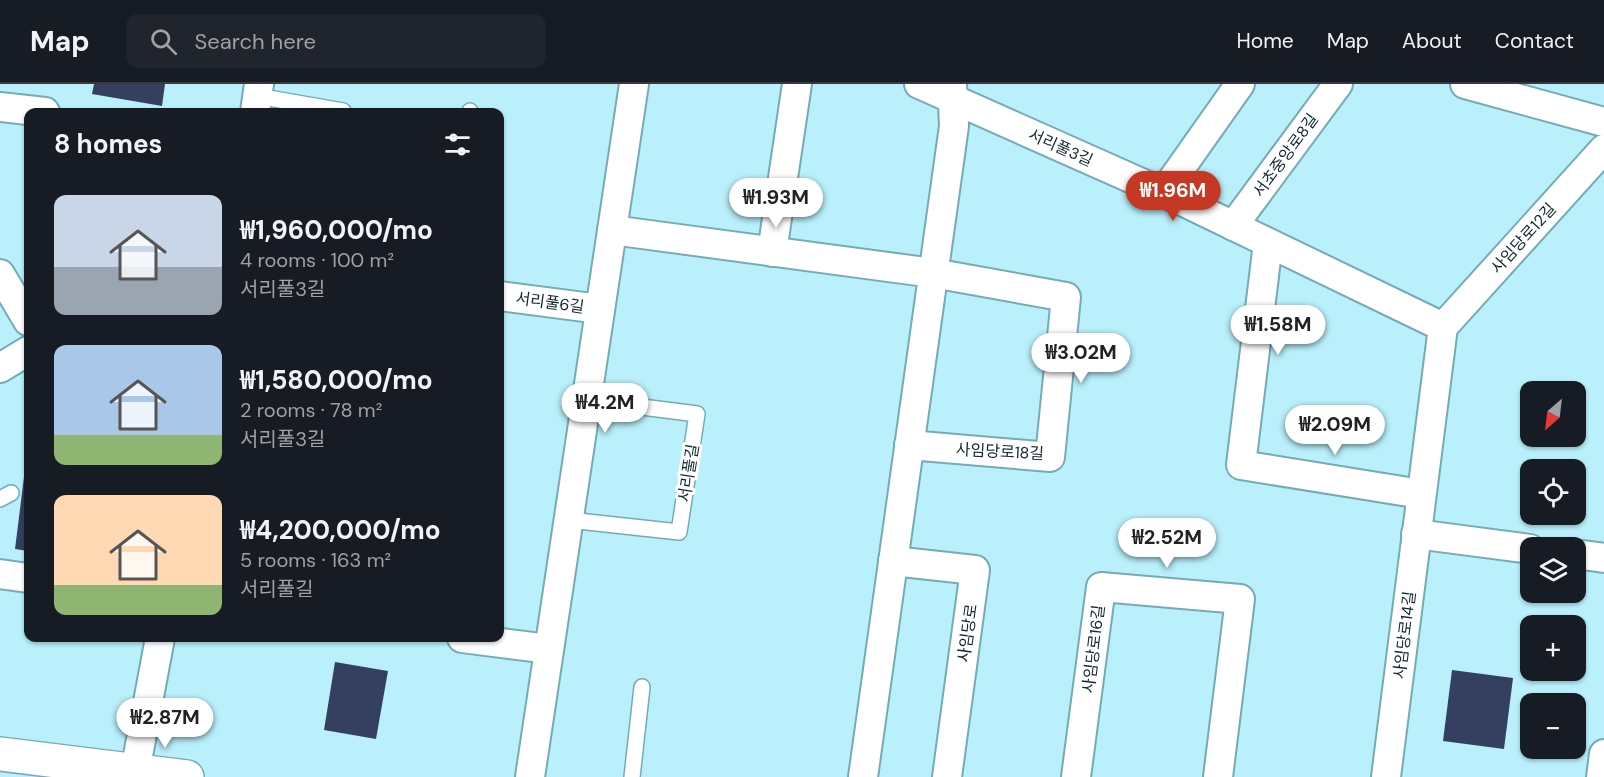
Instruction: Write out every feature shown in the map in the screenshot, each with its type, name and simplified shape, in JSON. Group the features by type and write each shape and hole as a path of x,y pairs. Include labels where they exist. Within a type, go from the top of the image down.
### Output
{"main road":[{"path":"0,754 135,774 187,777"}],"street":[{"path":"530,777 634,84"},
{"path":"772,252 797,84"},
{"name":"서리풀3길","path":"919,84 952,92 1443,327"},
{"path":"1163,193 1240,84"},
{"name":"서초중앙로8길","path":"1233,226 1338,84"},
{"path":"1466,84 1528,93 1604,122"},
{"path":"863,777 954,126 952,92"},
{"path":"0,107 24,110"},
{"name":"사임당로12길","path":"1443,327 1604,149"},
{"name":"사임당로18길","path":"612,230 933,273 1066,297 1050,457 909,445"},
{"path":"1268,243 1241,465 1421,494"},
{"path":"0,274 24,314"},
{"name":"서리풀6길","path":"504,297 600,309"},
{"name":"사임당로14길","path":"1386,777 1443,327"},
{"path":"0,368 24,353"},
{"path":"1416,534 1520,548"},
{"path":"1586,556 1604,558"},
{"name":"사임당로","path":"893,561 975,570 947,777"},
{"path":"0,574 24,577"},
{"name":"사임당로16길","path":"1076,777 1101,587 1240,599 1218,777"},
{"path":"135,774 159,642"},
{"path":"494,642 549,649"}],"lane":[{"path":"257,98 323,108"},
{"name":"서리풀길","path":"569,520 679,532 697,414 587,400"},
{"path":"632,777 642,687"}],"building":[{"path":"94,84 165,84 162,106 92,94"},
{"path":"24,477 24,550 15,549"},
{"path":"335,662 388,671 376,739 324,730"},
{"path":"1452,670 1513,678 1504,749 1443,741"}]}
